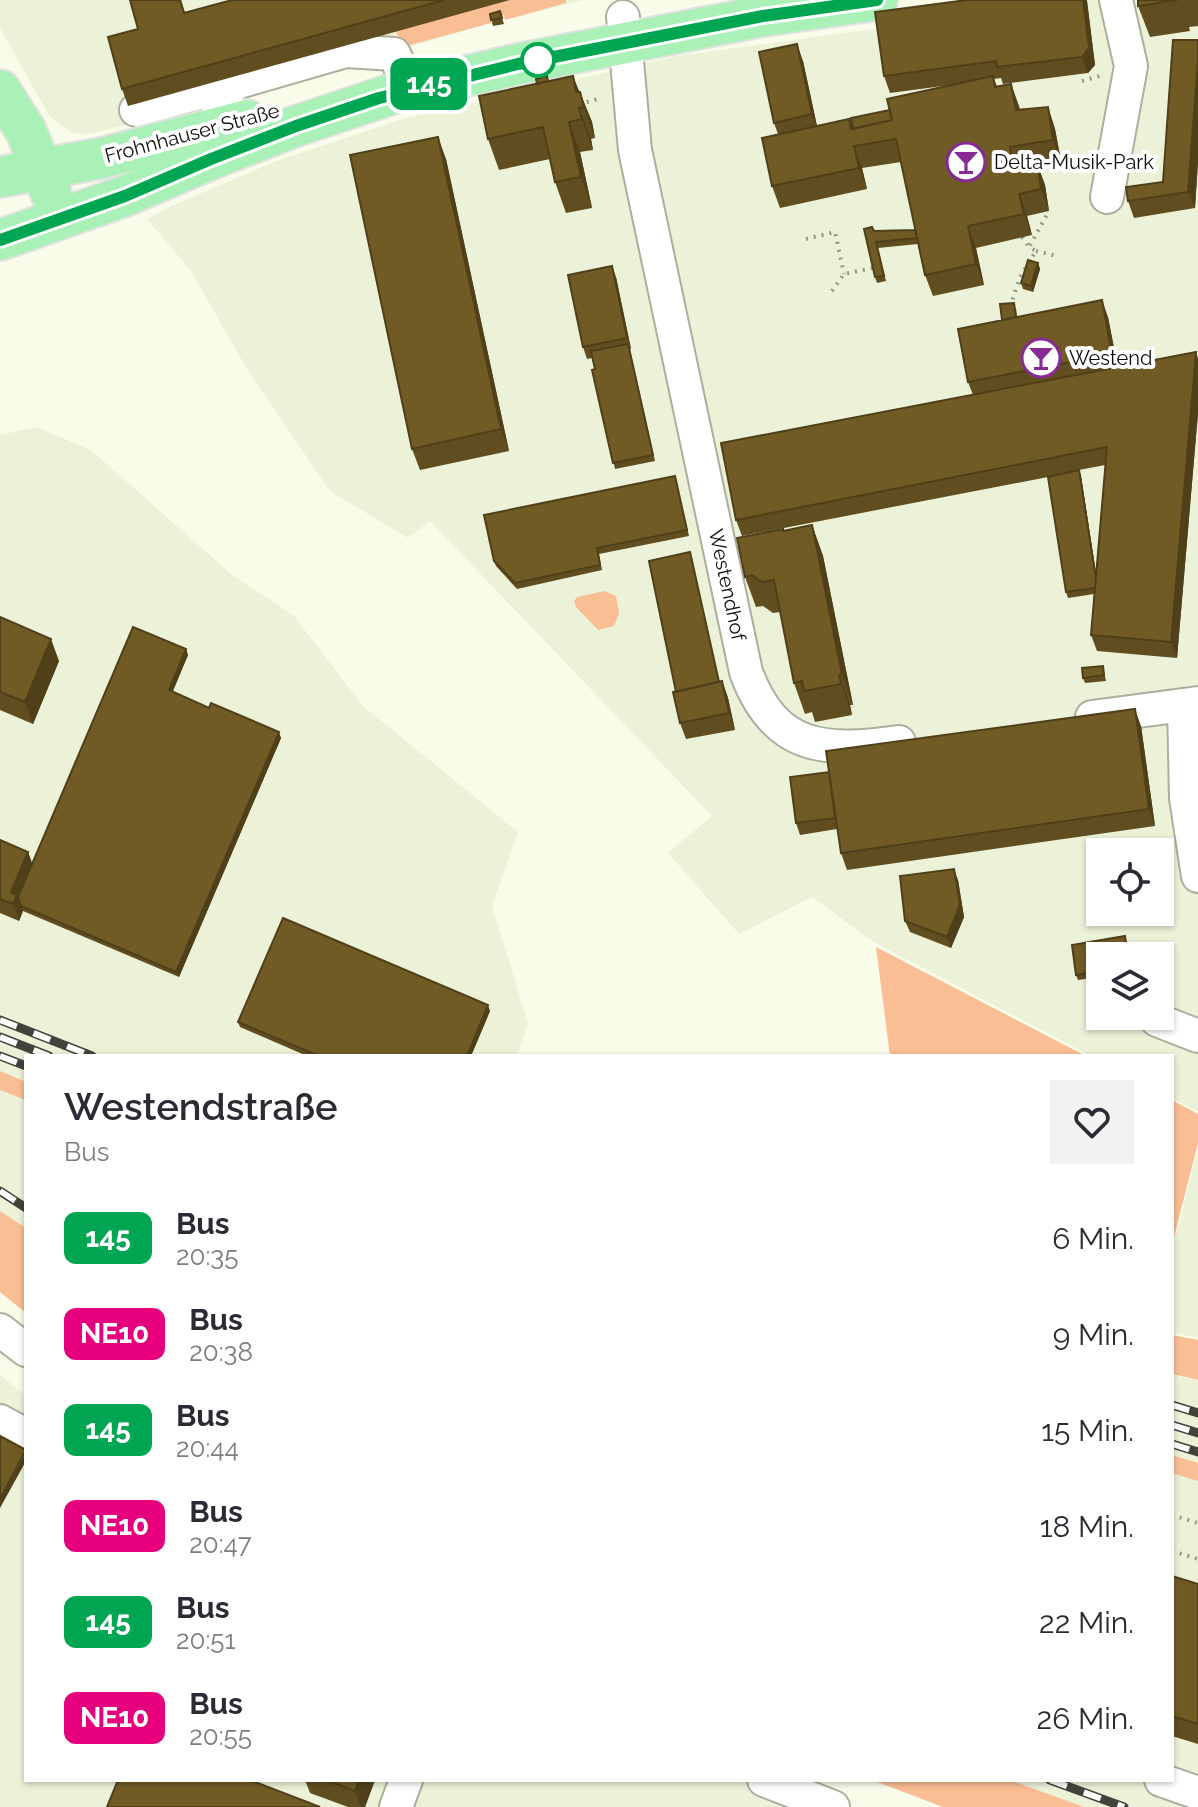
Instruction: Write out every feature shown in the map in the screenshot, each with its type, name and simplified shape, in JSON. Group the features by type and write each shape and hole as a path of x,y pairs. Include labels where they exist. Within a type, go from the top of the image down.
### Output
{"main road":[{"name":"Frohnhauser Straße","path":"0,240 125,196 262,139 360,104 624,30 707,0"},
{"name":"Frohnhauser Straße","path":"0,177 42,171 211,131 402,71 520,40 624,30 762,8 877,0"},
{"path":"0,90 22,123 61,219"},
{"path":"0,192 61,219"}],"street":[{"path":"1107,197 1131,66 1116,0"},
{"name":"Westendhof","path":"624,30 635,150 746,672 755,697 784,729 820,745 864,747 925,739"},
{"path":"136,110 232,80 346,51 394,54 402,71"},
{"path":"211,131 232,80"},
{"path":"1062,721 1191,704 1186,798 1198,876"},
{"path":"1174,1027 1198,1036"},
{"path":"0,1330 24,1348"},
{"path":"0,1421 24,1434"},
{"path":"396,1807 405,1782"},
{"path":"772,1782 825,1796"},
{"path":"1167,1782 1198,1793"}],"path":[{"path":"573,109 573,105 579,104"},
{"path":"1029,247 1049,211"},
{"path":"806,239 835,232 844,274"},
{"path":"1022,237 1036,251 1057,256"},
{"path":"1009,309 1020,277 1036,251"},
{"path":"832,291 844,274 873,268"},
{"path":"1174,1516 1198,1523"},
{"path":"1174,1552 1198,1559"}],"shaded area":[{"path":"0,0 583,0 505,20 504,15 491,18 491,23 305,77 88,134 72,133 50,117 0,28"},
{"path":"509,0 566,0 566,3 505,20 504,15 491,18 491,23 410,45 399,40 396,31"},
{"path":"1086,0 1198,0 1198,1112 1174,1099 1174,1054 1087,1054 875,943 812,897 739,934 668,853 712,816 430,521 408,538 330,491 247,369 191,271 147,219 274,162 402,119 677,56"},
{"path":"37,427 91,450 231,574 294,616 363,706 518,832 492,906 528,1023 518,1054 24,1054 24,1227 0,1211 0,435"},
{"path":"604,591 616,596 619,614 614,626 598,630 574,601 577,597"},
{"path":"876,947 1082,1054 890,1054"},
{"path":"0,1071 24,1081 24,1099 0,1090"},
{"path":"1174,1101 1198,1114 1198,1143 1174,1237"},
{"path":"1198,1147 1198,1338 1174,1332 1174,1246"},
{"path":"0,1211 24,1227 24,1311 0,1292"},
{"path":"1174,1335 1198,1340 1198,1380 1174,1374"},
{"path":"0,1375 24,1394 24,1782 743,1782 806,1807 0,1807"},
{"path":"1174,1375 1198,1381 1198,1807 1084,1807 1015,1782 1174,1782"},
{"path":"1174,1456 1198,1463 1198,1481 1174,1474"},
{"path":"877,1782 1015,1782 1084,1807 943,1807"}],"building":[{"path":"130,0 180,0 184,13 232,0 444,0 122,89 108,37 138,29"},
{"path":"967,0 1083,0 1089,48 1082,57 997,67 996,61 884,76 875,12"},
{"path":"1138,0 1178,0 1138,6"},
{"path":"500,11 502,18 491,20 490,14"},
{"path":"1173,40 1198,40 1188,192 1128,201 1126,187 1163,182"},
{"path":"797,44 812,114 774,123 759,52"},
{"path":"547,76 548,81 537,84 536,79"},
{"path":"573,76 576,92 580,92 584,107 579,108 582,119 569,122 581,177 555,182 543,127 488,139 479,96"},
{"path":"993,76 995,87 1011,84 1016,110 1048,107 1053,140 1010,147 1013,167 1037,163 1041,189 1019,194 1024,214 968,226 976,264 925,275 896,139 854,146 859,168 772,186 762,138 849,119 851,129 892,120 887,99"},
{"path":"890,110 892,120 853,129 851,118"},
{"path":"438,137 501,429 412,449 350,155"},
{"path":"872,227 874,231 915,230 917,238 876,242 884,276 875,277 864,229"},
{"path":"1028,260 1038,263 1031,286 1021,283"},
{"path":"612,266 627,338 583,347 568,275"},
{"name":"Westend","path":"1102,300 1112,354 968,382 958,329"},
{"path":"1014,303 1016,317 1002,320 1000,304"},
{"path":"628,344 653,455 613,463 592,370 595,369 591,351"},
{"path":"1196,352 1171,642 1091,635 1107,447 736,520 721,443"},
{"path":"1079,470 1096,579 1095,588 1066,592 1048,477"},
{"path":"675,476 687,530 597,548 600,565 515,583 494,561 484,515"},
{"path":"812,525 842,674 839,675 841,684 804,691 802,681 794,683 774,580 762,582 752,575 745,577 737,538"},
{"path":"690,552 719,682 676,692 649,561"},
{"path":"0,617 51,639 25,702 0,692"},
{"path":"133,627 186,649 169,690 209,708 211,703 279,732 176,972 21,906 18,897"},
{"path":"1103,666 1104,675 1083,678 1082,668"},
{"path":"722,681 729,713 680,723 673,692"},
{"path":"1135,709 1149,809 841,853 826,751"},
{"path":"829,772 835,818 796,823 790,777"},
{"path":"0,840 28,852 11,892 17,895 13,904 0,899"},
{"path":"954,869 960,905 947,937 905,921 900,876"},
{"path":"283,918 488,1005 468,1054 314,1054 238,1022"},
{"path":"1125,936 1126,942 1090,942"},
{"path":"1086,943 1086,973 1076,975 1072,945"},
{"path":"0,1436 24,1449 24,1454 0,1499"},
{"path":"1174,1577 1198,1584 1198,1724 1174,1717"},
{"path":"117,1782 255,1782 320,1807 107,1807"},
{"path":"331,1782 358,1782 355,1791"}],"railway":[{"path":"0,1020 87,1054"},
{"path":"0,1037 44,1054"},
{"path":"0,1056 24,1065"},
{"path":"0,1191 24,1207"},
{"path":"1174,1406 1198,1413"},
{"path":"1174,1426 1198,1433"},
{"path":"1174,1445 1198,1452"},
{"path":"1055,1782 1124,1807"}],"bus line":[{"name":"145","path":"0,240 125,196 316,118 379,98 518,64 763,16 877,0"}],"place":[{"name":"Delta-Musik-Park","path":"966,162"},
{"name":"Westend","path":"1041,358"}]}
